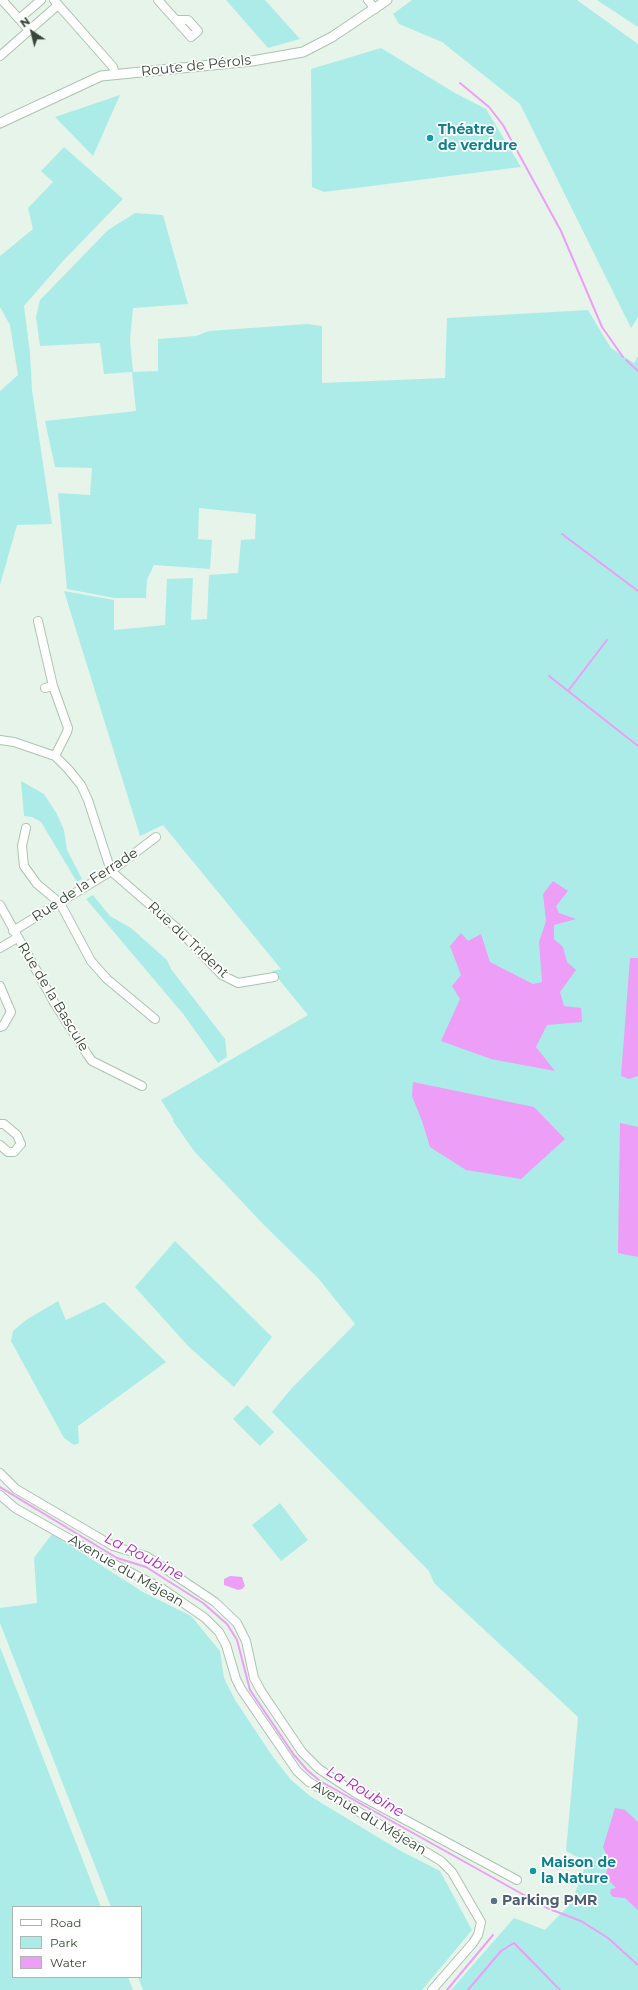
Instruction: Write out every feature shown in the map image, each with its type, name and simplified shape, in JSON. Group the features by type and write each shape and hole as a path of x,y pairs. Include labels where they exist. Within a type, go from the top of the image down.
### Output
{"street":[{"path":"2,0 29,30"},
{"path":"19,19 41,0"},
{"path":"158,0 176,20"},
{"path":"368,0 375,9"},
{"name":"Route de Pérols","path":"0,123 101,76 252,61 303,52 332,37 387,0"},
{"path":"0,56 29,30 56,2 113,67 115,74"},
{"path":"38,621 49,687 68,728 55,756"},
{"path":"0,740 14,742 55,756 72,774 88,800 111,871"},
{"path":"26,828 22,846 24,866 37,884 60,903 91,961 107,979 155,1019"},
{"name":"Rue de la Ferrade","path":"0,948 15,934 60,903 111,871 156,837"},
{"name":"Rue du Trident","path":"111,871 179,930 222,975 238,983 274,977"},
{"name":"Rue de la Bascule","path":"0,905 15,934 56,1004 92,1061 142,1086"},
{"path":"0,986 11,1012 3,1026 0,1027"},
{"path":"0,1124 4,1124 17,1136 21,1144 14,1152 8,1152 0,1145"},
{"path":"0,1473 16,1489 113,1546 146,1556 215,1602 237,1623 246,1641 254,1678 302,1752 319,1769 364,1798 517,1880"},
{"name":"Avenue du Méjean","path":"0,1495 15,1508 114,1564 163,1589 205,1618 219,1632 226,1645 236,1679 241,1689 297,1771 309,1782 441,1861 452,1872 481,1922 478,1935 473,1943 432,1990"}],"green space":[{"path":"226,0 265,0 300,39 268,48"},
{"path":"412,0 577,0 638,44 638,317 631,328 520,104 442,42 399,24 393,14"},
{"path":"597,0 638,0 638,27"},
{"path":"381,48 455,93 486,109 521,167 324,192 312,187 311,69"},
{"path":"120,95 93,156 55,117"},
{"path":"64,147 123,199 64,260 24,306 30,353 32,390 52,524 17,525 0,585 0,391 18,375 10,325 0,307 0,256 33,229 28,208 53,182 41,171"},
{"path":"135,213 163,215 188,304 133,308 130,340 133,372 158,371 158,339 196,336 209,331 307,324 322,326 322,383 445,378 447,318 588,310 611,348 634,363 638,356 638,1990 451,1990 514,1918 545,1930 571,1903 587,1862 566,1851 578,1717 434,1583 429,1571 272,1412 291,1389 355,1324 318,1278 264,1225 194,1151 173,1121 174,1120 161,1100 308,1015 272,971 281,969 163,825 140,836 64,591 114,600 114,630 165,625 167,579 193,578 191,620 207,619 209,575 238,573 241,540 255,539 256,514 199,508 198,539 212,540 210,569 154,565 147,580 146,598 114,598 67,589 58,493 90,495 92,468 55,467 45,421 136,411 132,372 104,374 100,343 40,346 36,317 40,300 108,230"},
{"path":"21,781 44,794 57,814 64,830 67,850 82,879 77,882 41,822 32,817 24,816"},
{"path":"93,895 110,916 131,928 167,960 171,969 225,1039 227,1057 218,1063 184,1015 86,899"},
{"path":"175,1241 272,1337 234,1387 188,1346 135,1287"},
{"path":"58,1301 66,1320 104,1302 166,1362 78,1426 79,1443 74,1445 64,1438 11,1341 13,1331 26,1320"},
{"path":"247,1405 274,1432 260,1446 233,1419"},
{"path":"280,1503 308,1540 281,1561 252,1525"},
{"path":"52,1534 143,1592 191,1616 220,1651 224,1678 235,1700 273,1757 291,1780 310,1796 399,1850 440,1871 472,1930 422,1990 143,1990 138,1978 142,1978 142,1906 111,1906 0,1623 0,1608 37,1603 34,1558"},
{"path":"0,1647 101,1906 12,1906 12,1978 128,1978 133,1990 0,1990"}],"water":[{"path":"553,881 568,891 556,906 559,913 576,919 554,925 554,939 563,947 567,962 576,970 560,992 564,1006 581,1008 582,1022 547,1025 536,1047 555,1071 491,1059 441,1041 460,999 452,986 461,975 450,946 461,933 468,941 481,934 490,962 533,984 542,982 539,942 546,921 543,894"},
{"path":"630,958 638,958 638,1076 629,1079 621,1076"},
{"path":"413,1082 534,1107 565,1139 521,1179 466,1170 430,1147 412,1096"},
{"path":"620,1123 638,1127 638,1257 618,1253"},
{"path":"230,1576 242,1577 245,1586 238,1590 224,1585 224,1579"},
{"path":"615,1808 625,1810 638,1822 638,1910 625,1898 613,1897 610,1893 611,1889 616,1888 605,1876 610,1862 603,1847"}],"waterway":[{"path":"460,83 489,107 503,125 561,231 602,327 623,357"},
{"path":"626,360 638,371"},
{"path":"562,534 638,591"},
{"path":"568,691 607,640"},
{"path":"549,676 638,746"},
{"name":"La Roubine","path":"0,1487 117,1558 146,1567 203,1603 227,1624 237,1640 250,1690 294,1755 307,1770 320,1781 549,1909"},
{"name":"La Roubine","path":"552,1910 581,1921 608,1938 638,1965"},
{"path":"447,1990 493,1935"},
{"path":"468,1990 501,1951 514,1943 560,1990"}],"place":[{"name":"Théatre de verdure","path":"430,138"},
{"name":"Maison de la Nature","path":"533,1871"},
{"name":"Parking PMR","path":"494,1901"}]}
